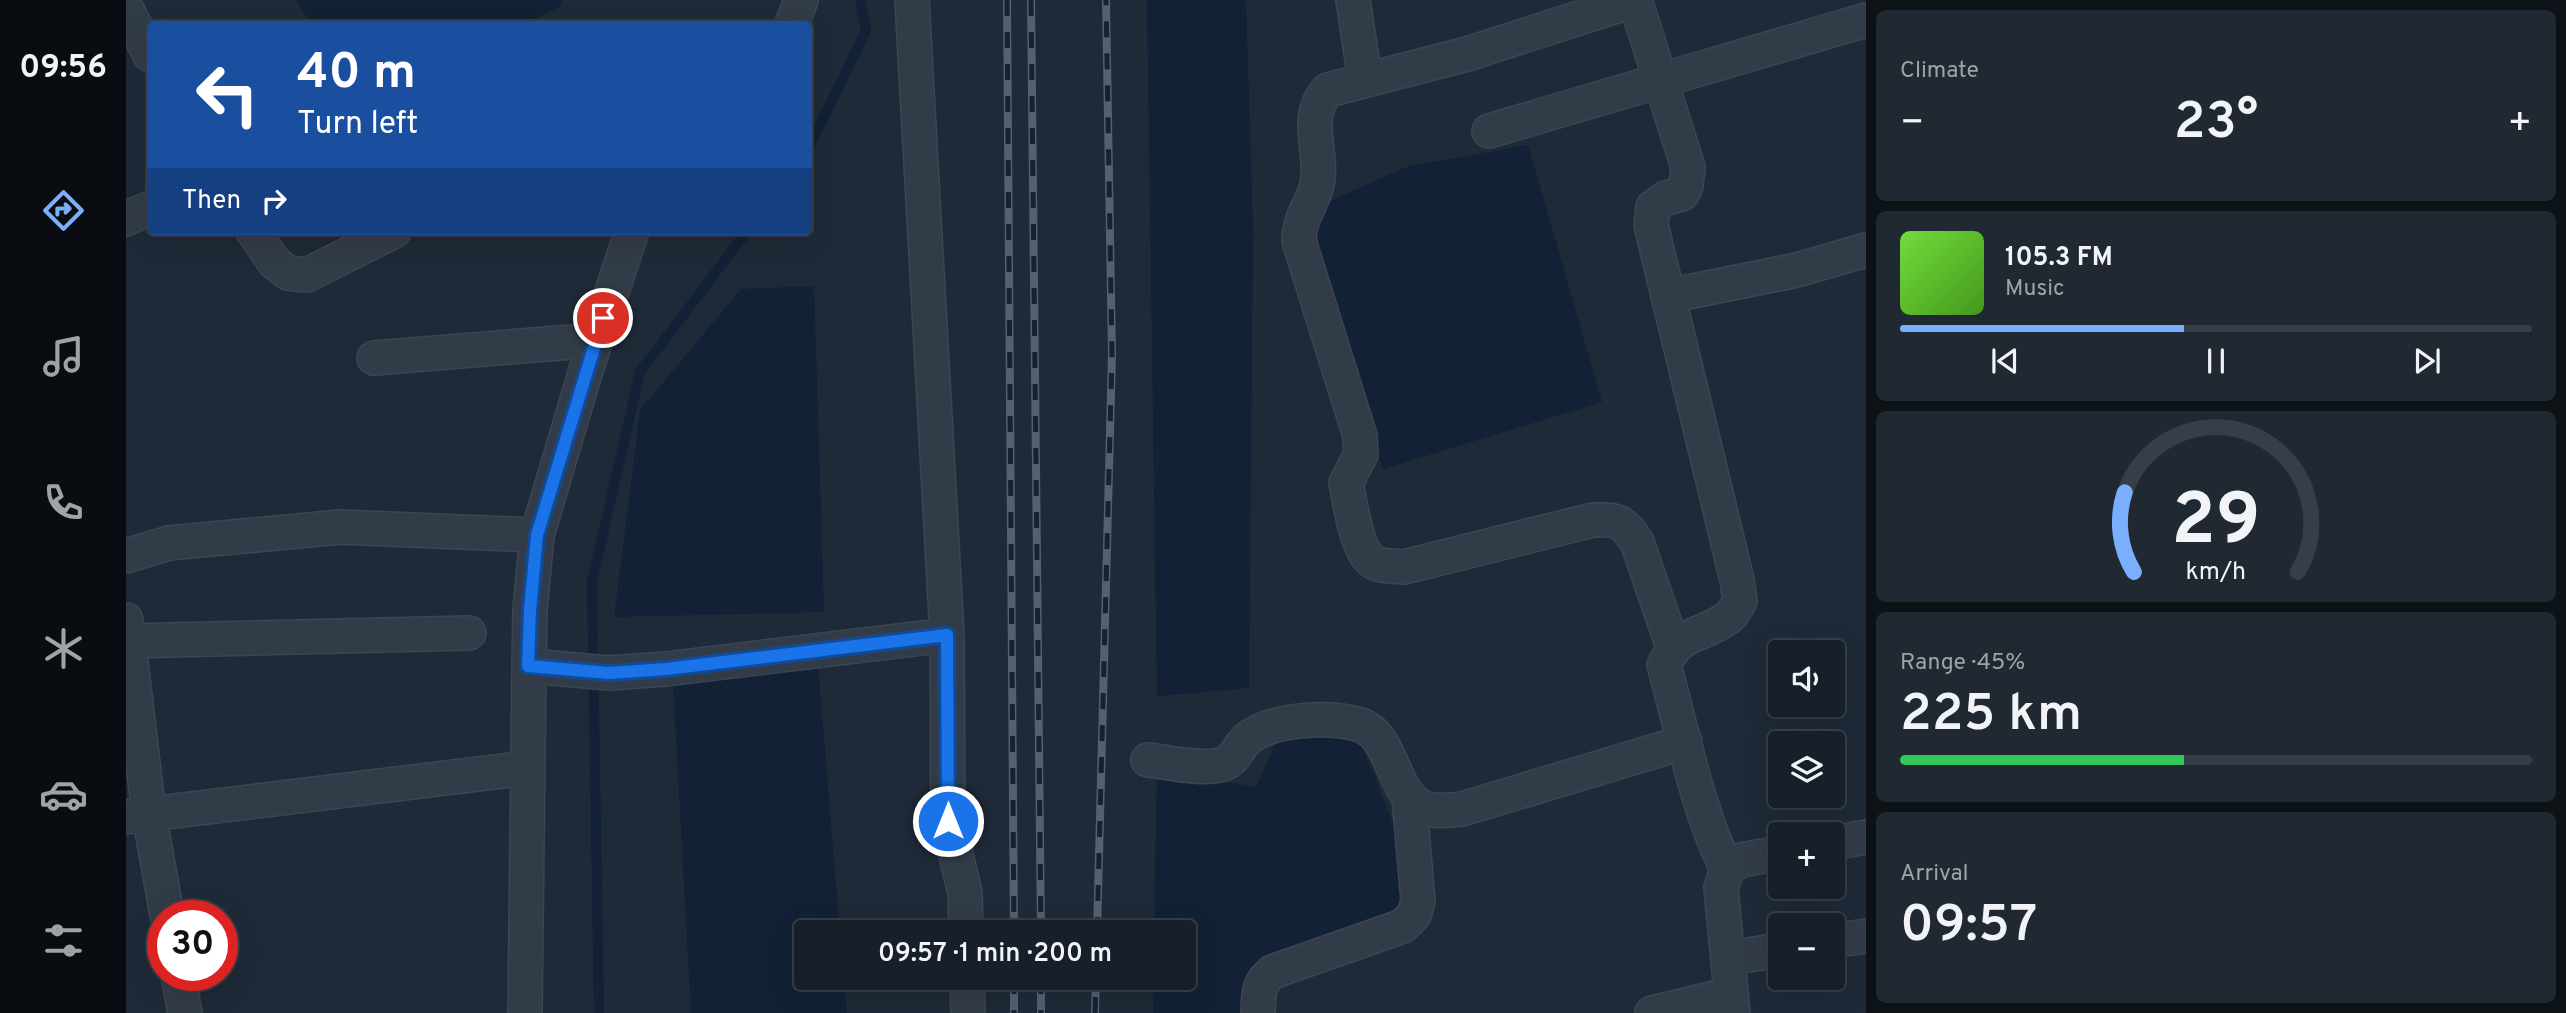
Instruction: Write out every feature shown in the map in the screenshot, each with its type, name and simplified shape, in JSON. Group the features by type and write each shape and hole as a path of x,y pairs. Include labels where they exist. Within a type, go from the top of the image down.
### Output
{"street":[{"path":"793,21 801,0"},
{"path":"912,0 947,635 948,821 965,892 966,920"},
{"path":"1353,0 1366,79"},
{"path":"1673,647 1637,542 1627,527 1614,519 1593,520 1404,567 1371,561 1361,548 1346,483 1361,454 1360,436 1299,241 1299,227 1316,187 1318,171 1315,118 1318,101 1328,90 1467,54 1635,0 1688,167 1686,186 1682,194 1666,198 1653,207 1651,225 1740,601 1728,619 1673,647 1664,665 1716,846 1727,869"},
{"path":"126,8 147,49"},
{"path":"1489,131 1866,20"},
{"path":"126,219 147,209"},
{"path":"256,235 274,262 288,273 307,275 386,235"},
{"path":"525,1013 528,666 537,535 630,235"},
{"path":"1668,296 1797,270 1866,250"},
{"path":"374,358 596,340"},
{"path":"126,556 169,544 340,527 537,535"},
{"path":"162,900 137,815 127,634 469,633"},
{"path":"528,666 609,673 666,669 947,635"},
{"path":"1149,760 1197,766 1221,765 1236,756 1247,739 1270,727 1301,721 1341,720 1361,724 1377,737 1409,796 1421,807 1440,811 1462,809 1685,742"},
{"path":"137,815 527,768"},
{"path":"1258,1013 1262,980 1272,972 1403,926 1414,915 1418,901 1409,796"},
{"path":"1845,841 1866,837"},
{"path":"1651,1013 1732,1004 1721,888 1727,869 1741,860 1768,855"},
{"path":"1845,939 1866,936"},
{"path":"1728,958 1768,952"},
{"path":"967,990 968,1013"},
{"path":"181,991 185,1013"}],"water":[{"path":"296,0 562,0 562,5 531,21 309,21"},
{"path":"1147,0 1246,0 1253,230 1249,688 1157,696"},
{"path":"1528,145 1602,402 1383,469 1307,211 1409,166"},
{"path":"814,286 824,612 614,617 640,410 741,289"},
{"path":"818,665 839,920 794,920 794,990 845,990 847,1013 691,1013 673,682"},
{"path":"1357,733 1400,841 1408,910 1250,967 1244,1013 1153,1013 1154,990 1196,990 1196,920 1154,920 1157,769 1256,787 1280,735"}],"waterway":[{"path":"812,142 866,30 860,0"},
{"path":"599,1013 592,581 640,372 744,235"}],"railway":[{"path":"1007,0 1014,920"},
{"path":"1031,0 1041,920"},
{"path":"1097,920 1112,354 1106,0"},
{"path":"1014,990 1014,1013"},
{"path":"1041,990 1041,1013"},
{"path":"1095,1013 1096,990"}],"route":[{"path":"603,318 537,535 528,666 609,673 666,669 947,635 948,821"}]}
